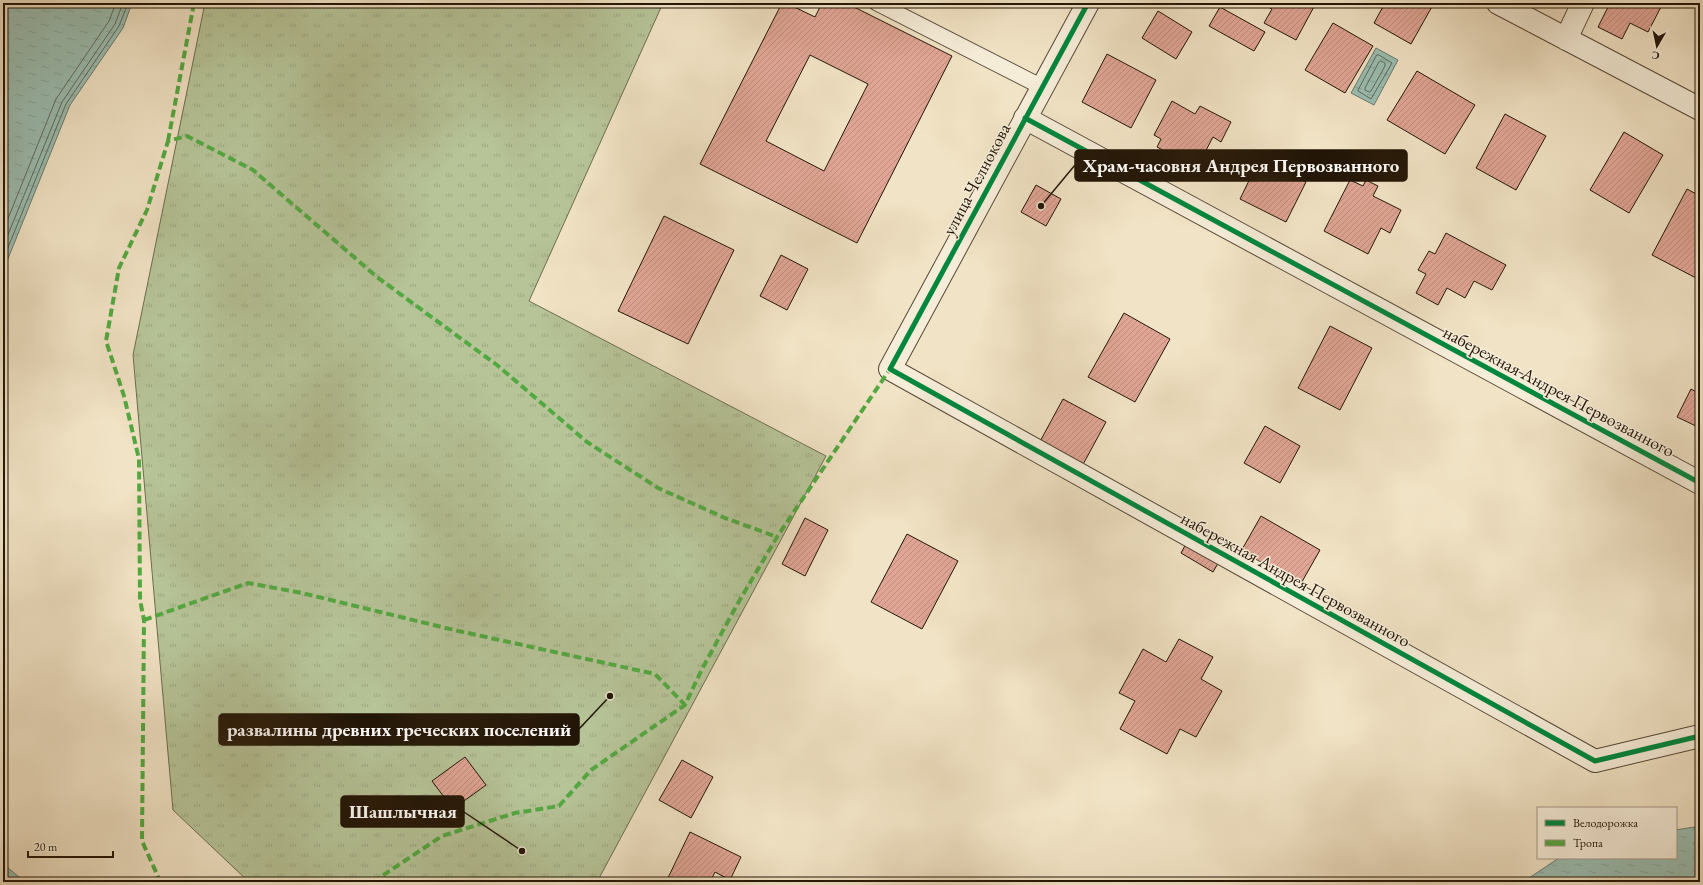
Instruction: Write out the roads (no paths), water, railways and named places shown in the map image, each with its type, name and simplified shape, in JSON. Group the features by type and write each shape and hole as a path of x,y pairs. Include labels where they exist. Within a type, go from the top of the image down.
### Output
{"street":[{"name":"улица Челнокова","path":"890,369 1088,3"},
{"path":"1498,3 1700,109"},
{"path":"1566,39 1583,3"},
{"name":"набережная Андрея Первозванного","path":"1025,118 1700,483"},
{"name":"набережная Андрея Первозванного","path":"890,369 1595,761 1700,736"}],"lane":[{"path":"877,3 1042,87"}],"water":[{"path":"3,3 132,3 123,28 70,105 3,271"},
{"path":"1376,48 1398,60 1374,105 1351,93"},
{"path":"1700,826 1700,882 1523,882 1558,859 1677,859 1677,830"},
{"path":"3,857 7,867 25,882 3,882"}],"place":[{"name":"Храм-часовня Андрея Первозванного","path":"1041,206"},
{"name":"развалины древних греческих поселений","path":"610,696"},
{"name":"Шашлычная","path":"522,851"}]}
